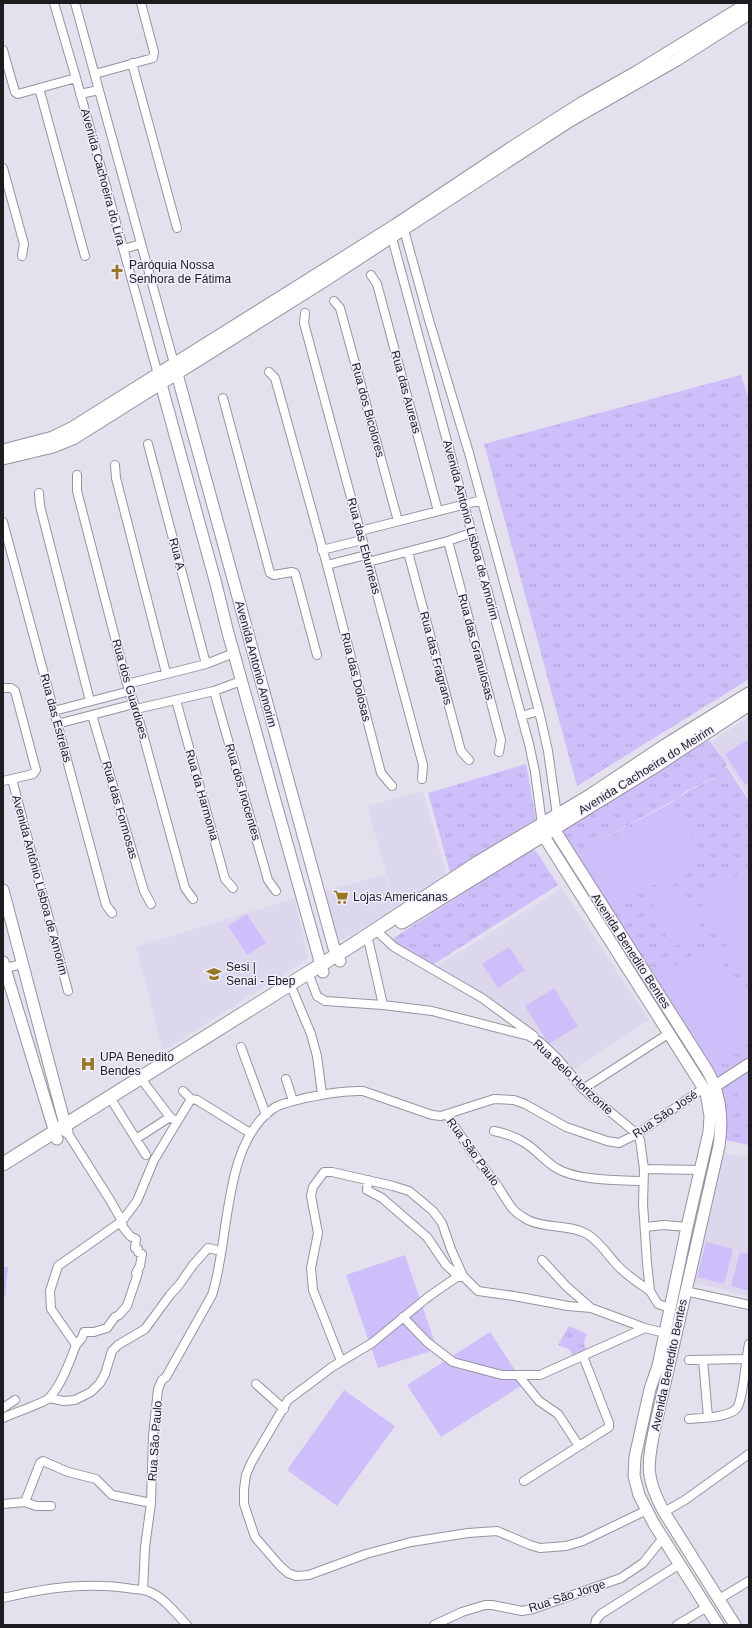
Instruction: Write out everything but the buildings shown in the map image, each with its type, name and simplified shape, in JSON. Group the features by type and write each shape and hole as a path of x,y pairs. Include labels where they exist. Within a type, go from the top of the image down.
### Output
{"main road":[{"name":"Avenida Cachoeira do Meirim","path":"557,815 590,796 665,746 749,694"},
{"name":"Avenida Cachoeira do Meirim","path":"546,829 655,766 749,704"},
{"path":"3,1174 61,1132 192,1046 339,958 369,943 546,829 557,815"},
{"path":"339,958 479,862 546,829"},
{"path":"3,1164 114,1104 221,1035 311,980 322,968"}],"street":[{"name":"Avenida Cachoeira do Lira","path":"54,3 159,379"},
{"name":"Avenida Cachoeira do Lira","path":"75,3 176,369"},
{"path":"95,74 150,59 154,55 141,3"},
{"path":"3,450 53,437 73,427 159,379 326,280 570,121 676,60 747,6"},
{"path":"176,369 509,149 583,102 747,6"},
{"path":"3,50 15,92 18,94 76,78"},
{"path":"132,63 177,228"},
{"path":"39,88 85,256"},
{"path":"80,94 99,90"},
{"path":"3,168 24,244 22,256"},
{"name":"Avenida Antonio Lisboa de Amorim","path":"404,230 482,500 539,711 548,751 557,815"},
{"name":"Avenida Antonio Lisboa de Amorim","path":"392,238 529,744 546,829"},
{"path":"123,249 141,244"},
{"name":"Rua das Aureas","path":"371,275 377,284 438,511"},
{"name":"Rua dos Bicolores","path":"334,301 340,308 398,521"},
{"name":"Rua das Eburneas","path":"305,314 304,323 423,765 422,779"},
{"name":"Avenida Antonio Amorim","path":"176,369 233,579 263,674 275,732 334,948 339,958"},
{"name":"Rua das Dolosas","path":"268,372 275,378 327,565 381,773 392,786"},
{"path":"3,459 53,447 73,439 159,379"},
{"name":"Avenida Antonio Amorim","path":"159,379 216,584 241,681 322,968"},
{"path":"223,398 271,574 295,573 317,655"},
{"name":"Rua A","path":"148,444 206,664"},
{"path":"115,465 116,478 166,673"},
{"name":"Rua dos Guardioes","path":"77,475 78,491 128,688 135,706 185,888 193,899"},
{"path":"39,493 40,506 90,701"},
{"path":"360,531 482,500"},
{"name":"Rua das Estrelas","path":"3,522 106,906 112,913"},
{"path":"327,565 408,552 471,533"},
{"path":"322,550 362,540"},
{"name":"Rua das Granulosas","path":"448,541 501,740 499,752"},
{"name":"Rua das Fragrans","path":"408,552 461,751 470,760"},
{"path":"216,584 233,579"},
{"name":"Avenida Antonio Amorim","path":"54,711 90,701 166,673 206,664 234,653"},
{"name":"Avenida Antonio Amorim","path":"57,724 135,706 176,700 214,691 241,681"},
{"path":"3,688 11,688 15,691 36,770 33,774 3,780"},
{"name":"Rua dos Inocentes","path":"214,691 268,880 276,891"},
{"name":"Rua da Harmonia","path":"176,700 226,879 233,888"},
{"path":"521,716 539,711"},
{"name":"Rua das Formosas","path":"92,715 144,891 151,904"},
{"path":"257,737 275,732"},
{"name":"Avenida Antônio Lisboa de Amorim","path":"12,779 68,991"},
{"name":"Avenida Benedito Bentes","path":"546,829 668,1034 708,1089 721,1110 722,1124 719,1146 685,1291 664,1367 649,1458 651,1482 656,1498 735,1625"},
{"name":"Avenida Benedito Bentes","path":"546,829 707,1070 710,1116 709,1132 665,1333 664,1367 650,1389 635,1457 634,1476 639,1495 647,1510 718,1625"},
{"path":"299,890 317,886"},
{"path":"3,890 23,964 61,1132"},
{"path":"381,935 394,947 493,1005 526,1029 540,1042"},
{"path":"369,943 383,1005"},
{"path":"3,1418 49,1398 69,1366 76,1345 82,1338 84,1332 94,1332 108,1328 115,1317 119,1315 127,1306 138,1273 136,1272 138,1266 140,1266 142,1254 135,1248 136,1239 130,1236 123,1228 122,1221 61,1132 4,965 23,964"},
{"name":"Rua Belo Horizonte","path":"311,980 317,996 321,1000 432,1011 528,1036 540,1042 558,1059 583,1089 637,1134"},
{"path":"293,991 312,1034 317,1056 322,1094"},
{"path":"583,1089 668,1034"},
{"path":"240,1047 266,1115"},
{"path":"708,1089 749,1064"},
{"path":"286,1079 293,1101"},
{"path":"145,1084 173,1120"},
{"name":"Rua São José","path":"447,1114 494,1099 507,1099 525,1104 566,1127 607,1141 619,1143 637,1134 708,1089"},
{"path":"183,1091 191,1099 197,1100 250,1133"},
{"name":"Rua São Paulo","path":"143,1590 145,1547 151,1503 153,1436 158,1389 212,1295 217,1281 221,1251 237,1167 250,1133 256,1124 274,1108 293,1101 322,1094 346,1091 363,1091 432,1115 441,1116 447,1114 456,1131 499,1188 512,1209 529,1220 587,1234 593,1238 632,1279 650,1291"},
{"path":"76,1345 51,1309 50,1291 54,1276 61,1262 122,1221 137,1201 173,1120 191,1099"},
{"path":"114,1104 146,1155"},
{"path":"136,1139 173,1120"},
{"path":"494,1130 512,1136 526,1143 556,1168 574,1175 616,1180 643,1181"},
{"path":"637,1134 640,1140 644,1169 643,1204 650,1291 658,1304 670,1308"},
{"path":"644,1169 701,1170"},
{"path":"341,1360 313,1290 312,1280 311,1268 318,1233 311,1196 313,1187 324,1172 340,1173 409,1191 433,1211 442,1223 460,1277"},
{"path":"368,1180 367,1190 382,1198 426,1237 446,1265 473,1288 485,1293 514,1296 568,1306 591,1308 645,1328 665,1333"},
{"path":"645,1227 664,1225 687,1227"},
{"path":"49,1398 64,1401 75,1400 91,1392 100,1383 105,1374 112,1351 145,1329 170,1294 179,1285 193,1265 208,1248 221,1251"},
{"path":"542,1260 566,1286 591,1308"},
{"path":"460,1277 403,1317 372,1343 341,1360 288,1400 251,1463 246,1475 244,1504 255,1537 280,1566 288,1573 296,1576 309,1575 366,1554 411,1542 468,1533 497,1531 530,1546 540,1548 566,1546 583,1541 647,1510"},
{"path":"685,1291 749,1305"},
{"path":"403,1317 427,1342 453,1362 502,1374 518,1375 540,1375 645,1328"},
{"path":"689,1419 731,1412 737,1408 741,1395 749,1344"},
{"path":"524,1481 608,1428 609,1425 583,1356"},
{"path":"689,1360 746,1359"},
{"path":"703,1360 708,1417"},
{"path":"518,1375 539,1401 558,1414 579,1446"},
{"path":"256,1384 284,1409"},
{"path":"3,1408 15,1400"},
{"path":"664,1512 685,1500 749,1454"},
{"path":"25,1502 40,1463 43,1461 68,1472 96,1479 112,1495 151,1503"},
{"path":"3,1504 25,1502 36,1506 51,1506"},
{"name":"Rua São Jorge","path":"434,1625 462,1612 485,1605 522,1611 533,1609 601,1586 621,1578 638,1567 663,1538"},
{"path":"595,1625 596,1620 601,1614 680,1564"},
{"path":"691,1582 704,1573"},
{"path":"720,1599 749,1581"},
{"path":"3,1598 66,1586 103,1586 150,1591 158,1596 187,1625"},
{"path":"677,1625 707,1607"}],"shaded area":[{"path":"749,717 749,797 712,741"},
{"path":"423,791 448,879 390,910 390,912 335,944 321,892 385,875 388,891 387,876 367,806"},
{"path":"562,888 649,1020 571,1071 542,1041 437,966"},
{"name":"Sesi | Senai - Ebep","path":"295,898 308,959 163,1051 136,947"},
{"path":"722,1153 749,1158 749,1296 693,1281"}],"green space":[{"path":"741,375 749,400 749,679 577,786 484,444"},
{"path":"749,739 749,782 745,785 725,754"},
{"path":"709,740 727,764 724,770 727,767 749,801 749,1059 716,1081 572,856 593,845 570,857 556,831","holes":["720,775 688,791 671,803 593,844 678,798 686,791"]},
{"path":"526,764 536,819 450,872 428,793"},
{"path":"674,804 704,859 609,909 580,854"},
{"path":"530,850 536,851 558,885 431,966 392,940 394,938"},
{"path":"749,868 749,973 744,976 698,897"},
{"path":"681,884 703,934 672,948 650,897"},
{"path":"247,914 266,943 247,955 228,926"},
{"path":"710,944 749,1005 749,1042 709,1067 654,979"},
{"path":"509,947 525,970 498,988 482,964"},
{"path":"554,988 578,1026 549,1044 525,1006"},
{"path":"749,1068 749,1145 725,1140 727,1117 720,1088"},
{"path":"749,1075 749,1114 732,1085"},
{"path":"706,1242 733,1249 724,1284 697,1277"},
{"path":"740,1252 749,1254 749,1291 731,1286"},
{"path":"405,1255 437,1349 378,1368 346,1275"},
{"path":"3,1267 8,1267 5,1297 3,1297"},
{"path":"569,1326 587,1334 584,1343 586,1350 573,1356 569,1349 558,1345"},
{"path":"490,1332 524,1384 441,1437 407,1385"},
{"path":"344,1390 395,1426 337,1506 287,1470"}],"place":[{"name":"Paróquia Nossa Senhora de Fátima","path":"117,272"},
{"name":"Lojas Americanas","path":"341,897"},
{"name":"Sesi | Senai - Ebep","path":"214,974"},
{"name":"UPA Benedito Bendes","path":"88,1064"}]}
